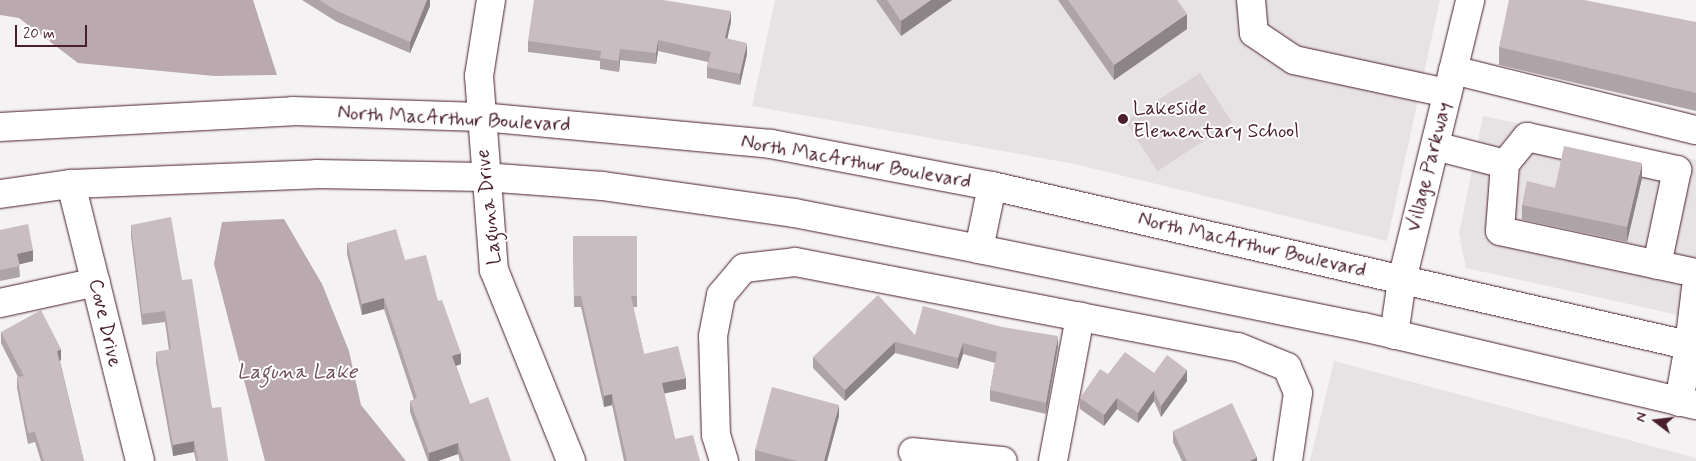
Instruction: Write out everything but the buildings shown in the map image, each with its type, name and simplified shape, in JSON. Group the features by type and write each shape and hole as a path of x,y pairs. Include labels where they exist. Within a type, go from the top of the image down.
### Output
{"main road":[{"name":"Laguna Drive","path":"491,0 479,76 484,177 494,270 570,461"},
{"path":"1251,0 1254,33 1294,60 1450,82 1696,130"},
{"name":"Village Parkway","path":"1394,335 1402,280 1470,0"},
{"name":"North MacArthur Boulevard","path":"0,127 263,111 481,117 771,144 992,186 1692,346"},
{"path":"1657,265 1687,172 1527,137 1505,164 1500,232 1657,265 1696,273"},
{"path":"1435,146 1505,164"},
{"path":"0,194 71,184 316,174 484,177 603,186 794,213 980,249 1394,335 1688,404 1696,288"},
{"name":"Cove Drive","path":"71,184 140,461"},
{"path":"980,249 992,186"},
{"path":"724,461 716,435 713,336 721,295 744,268 795,262 1238,348 1287,367 1298,393 1288,461"},
{"path":"0,303 96,282"},
{"path":"1053,461 1080,317"},
{"path":"913,452 986,459"}],"shaded area":[{"name":"Lakeside Elementary School","path":"775,0 1440,0 1387,241 1075,164 752,106"},
{"path":"1200,73 1232,122 1157,171 1125,121"},
{"path":"1483,116 1696,160 1696,319 1466,268 1459,234"},
{"path":"1334,361 1696,458 1696,461 1310,461"}],"water":[{"path":"0,0 253,0 277,75 214,76 78,63 19,18 0,15"},
{"name":"Laguna Lake","path":"284,219 322,284 349,351 361,405 406,461 265,461 214,264 222,222"}],"place":[{"name":"Lakeside Elementary School","path":"1123,119"}]}
